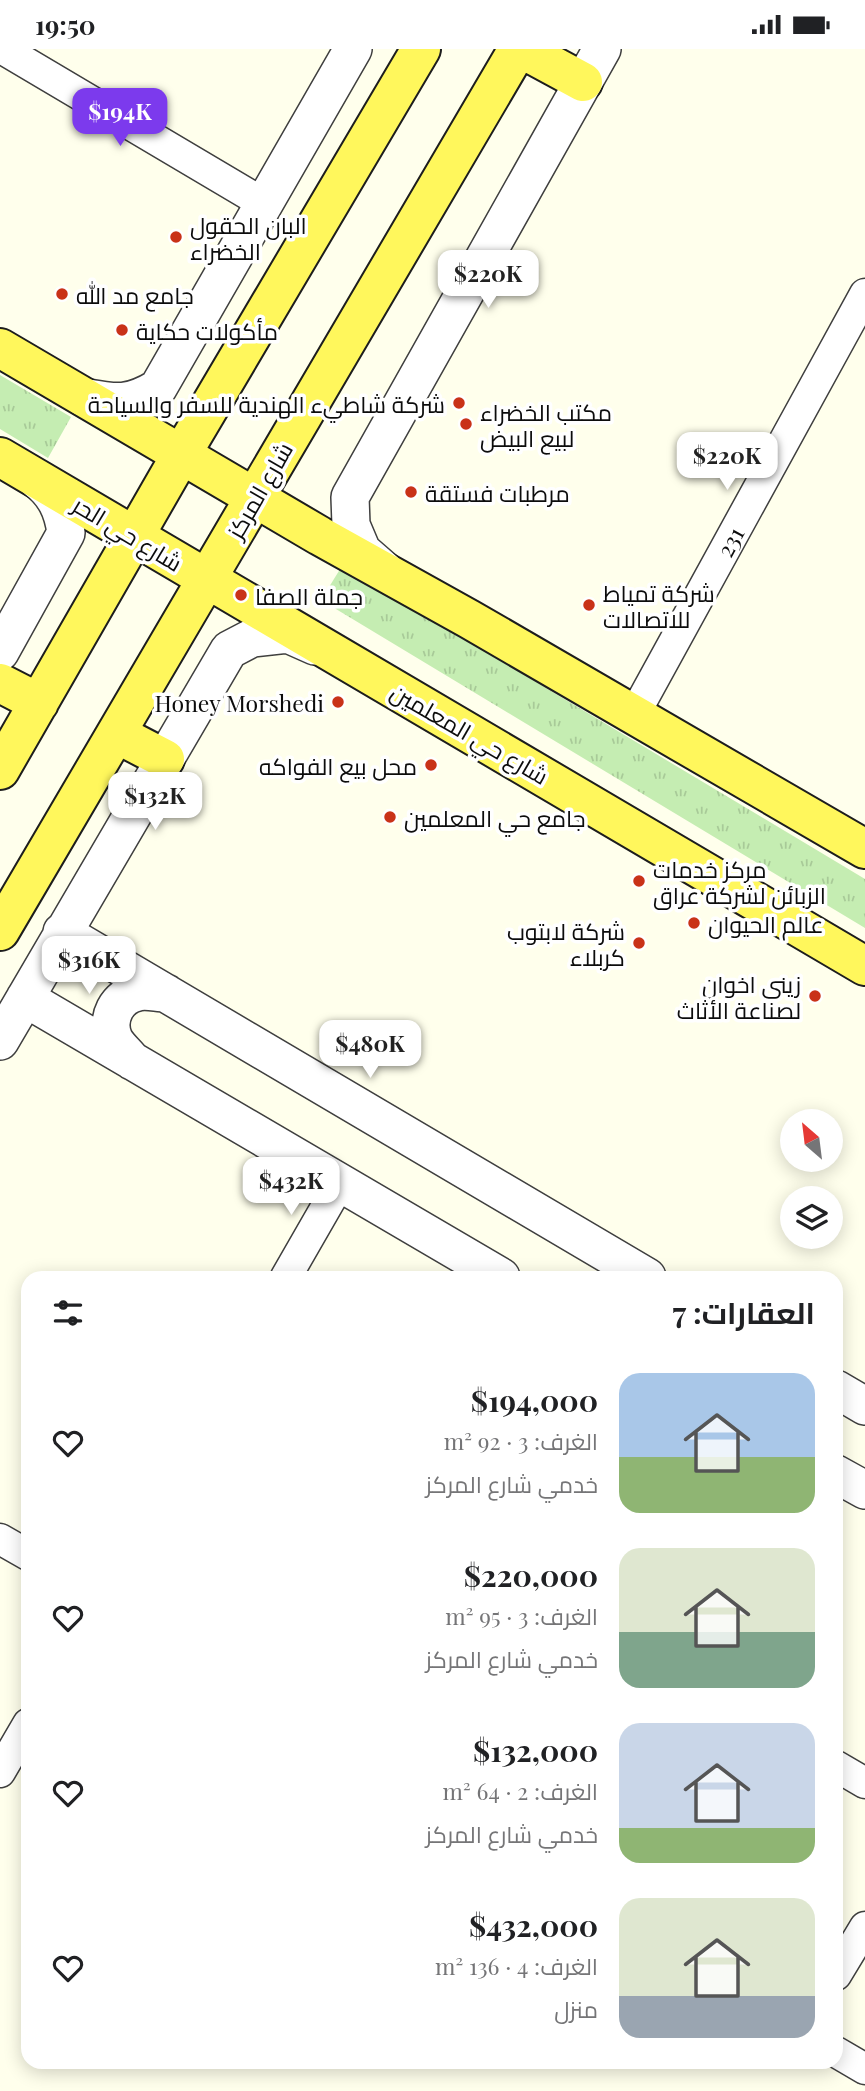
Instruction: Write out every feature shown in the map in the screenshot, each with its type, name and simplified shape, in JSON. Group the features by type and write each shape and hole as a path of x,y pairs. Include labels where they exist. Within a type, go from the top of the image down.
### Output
{"main road":[{"path":"0,770 181,455 421,49"},
{"path":"520,49 583,82"},
{"name":"شارع المركز","path":"0,931 520,49"},
{"path":"0,348 634,715 861,839"},
{"name":"شارع حي الحر","path":"0,457 256,607"},
{"name":"شارع حي المعلمين","path":"256,607 865,966"},
{"path":"0,683 39,703"},
{"path":"117,734 165,759"}],"street":[{"path":"3,49 263,203"},
{"path":"83,397 114,403 140,399 158,388 352,49"},
{"path":"388,574 362,551 351,525 349,497 602,49"},
{"name":"231","path":"634,715 865,294"},
{"path":"0,652 66,533 64,514 49,488 36,479"},
{"path":"0,1041 229,650 253,638 288,634 329,652"},
{"path":"62,932 637,1271"},
{"path":"133,1061 114,1040 111,1024 115,1009 125,996 141,991 166,993"},
{"path":"25,998 491,1271"},
{"path":"289,1271 340,1183"},
{"path":"843,1393 865,1406"},
{"path":"843,1477 865,1490"},
{"path":"0,1539 21,1551"},
{"path":"0,1772 21,1736"},
{"path":"843,1770 865,1783"},
{"path":"843,1963 865,1927"},
{"path":"843,2056 865,2069"},
{"path":"862,2091 865,2085"}],"green space":[{"path":"0,375 71,417 48,458 0,429"},
{"path":"342,566 865,879 865,928 321,600"}],"place":[{"name":"البان الحقول الخضراء","path":"176,237"},
{"name":"جامع مد الله","path":"62,294"},
{"name":"مأكولات حكاية","path":"122,330"},
{"name":"شركة شاطيء الهندية للسفر والسياحة","path":"459,403"},
{"name":"مكتب الخضراء لبيع البيض","path":"466,424"},
{"name":"مرطبات فستقة","path":"411,492"},
{"name":"جملة الصفا","path":"241,595"},
{"name":"شركة تمياط للاتصالات","path":"589,605"},
{"name":"Honey Morshedi","path":"338,702"},
{"name":"محل بيع الفواكه","path":"431,765"},
{"name":"جامع حي المعلمين","path":"390,817"},
{"name":"مركز خدمات الزبائن لشركة عراق","path":"639,881"},
{"name":"عالم الحيوان","path":"694,923"},
{"name":"شركة لابتوب كربلاء","path":"639,943"},
{"name":"زيني اخوان لصناعة الأثاث","path":"815,996"}]}
